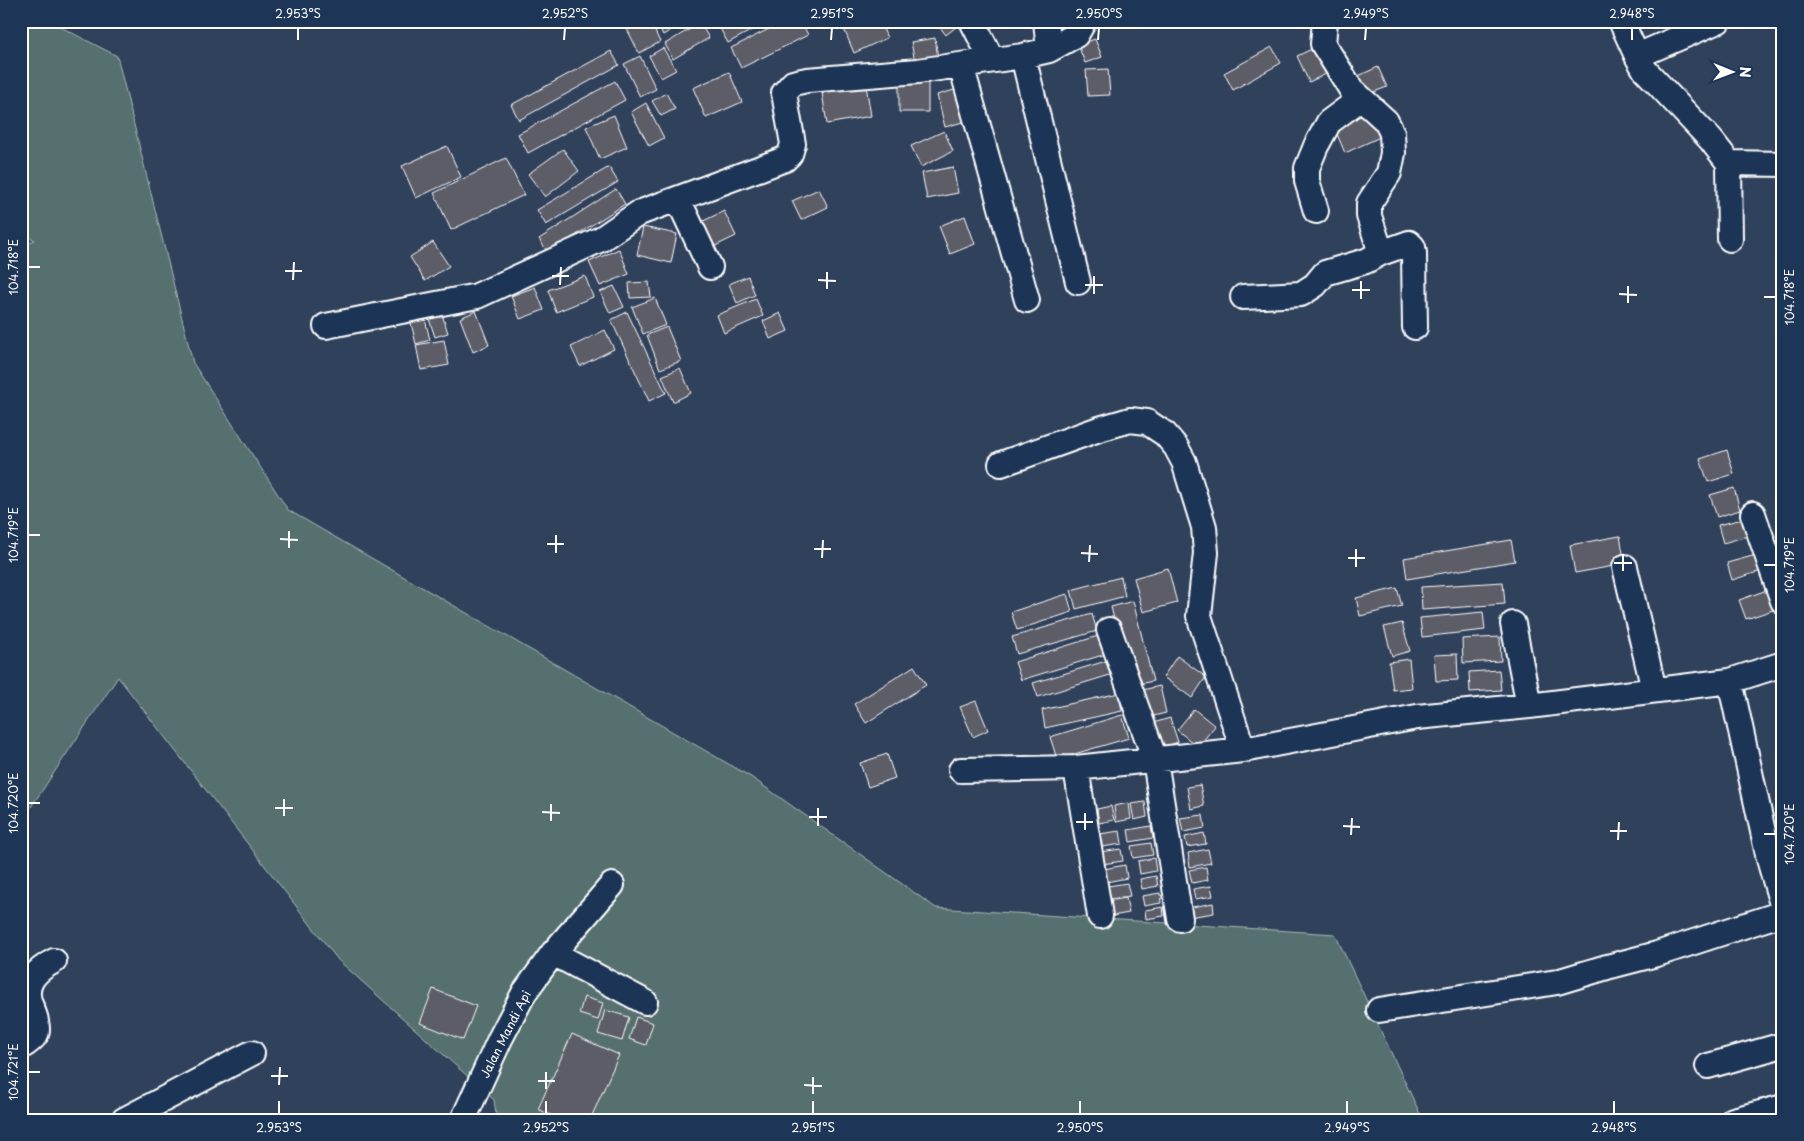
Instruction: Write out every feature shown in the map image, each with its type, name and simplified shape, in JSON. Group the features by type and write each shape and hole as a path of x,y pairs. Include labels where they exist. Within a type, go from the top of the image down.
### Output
{"street":[{"path":"972,21 992,60"},
{"path":"1046,21 1048,50"},
{"path":"326,326 477,296 600,239 639,213 785,159 790,154 793,144 784,93 793,83 807,80 918,71 1022,56 1048,50 1076,35 1084,21"},
{"path":"1325,21 1323,44 1351,89 1386,121 1392,133 1393,154 1389,173 1369,203 1370,216 1380,252"},
{"path":"1621,21 1636,56 1645,70 1711,140 1729,162 1730,239"},
{"path":"1636,56 1718,21"},
{"path":"1022,56 1078,282"},
{"path":"961,65 1027,300"},
{"path":"1316,211 1307,182 1307,168 1329,122 1360,99"},
{"path":"1729,162 1783,164"},
{"path":"678,199 710,267"},
{"path":"1243,297 1300,294 1315,285 1325,272 1366,261 1380,252 1409,243 1413,247 1415,327"},
{"path":"1001,464 1130,420 1148,422 1165,434 1176,447 1184,462 1204,527 1206,552 1199,616 1243,750"},
{"path":"1753,514 1783,601"},
{"path":"1626,567 1654,690"},
{"path":"1513,624 1529,706"},
{"path":"1109,630 1155,760 1180,919"},
{"path":"961,770 1076,768 1243,750 1417,717 1529,706 1730,680 1783,664"},
{"path":"1730,680 1776,858 1783,908"},
{"path":"1076,768 1100,916"},
{"name":"Jalan Mandi Api","path":"463,1120 500,1039 524,993 553,952 612,885"},
{"path":"1378,1010 1557,982 1657,954 1783,913"},
{"path":"553,952 645,1002"},
{"path":"21,1048 36,1034 37,1030 36,1017 29,1002 27,990 32,977 41,968 54,961"},
{"path":"1708,1066 1783,1044"},
{"path":"124,1120 252,1053"},
{"path":"1733,1120 1783,1107"}],"green space":[{"path":"21,21 49,21 117,56 193,363 288,510 751,777 936,908 1335,934 1423,1120 497,1120 494,1100 338,960 118,677 21,822 21,246 35,240 21,233"}],"building":[{"path":"623,21 650,21 660,42 639,53"},
{"path":"656,21 686,21 663,35"},
{"path":"720,21 769,21 728,43 717,23"},
{"path":"785,21 801,21 808,35 741,68 731,48"},
{"path":"833,21 854,21 838,30"},
{"path":"861,21 880,21 887,38 854,53 844,29"},
{"path":"935,21 959,21 961,23 946,35"},
{"path":"979,21 1009,21 983,31"},
{"path":"700,23 709,38 673,59 665,44"},
{"path":"935,38 938,58 915,62 911,42"},
{"path":"1095,39 1102,57 1085,63 1078,45"},
{"path":"1272,47 1281,63 1233,90 1224,73"},
{"path":"1316,47 1328,73 1309,82 1297,56"},
{"path":"663,48 676,70 661,78 649,56"},
{"path":"611,51 619,65 519,120 511,105"},
{"path":"640,56 656,89 640,97 624,64"},
{"path":"1378,67 1387,87 1366,95 1358,76"},
{"path":"1108,69 1110,95 1088,96 1086,70"},
{"path":"729,72 742,102 706,118 693,88"},
{"path":"615,81 625,100 528,153 518,134"},
{"path":"899,83 928,83 928,112 899,112"},
{"path":"866,85 871,116 827,124 822,93"},
{"path":"961,88 970,120 945,127 937,95"},
{"path":"666,93 675,109 661,116 652,101"},
{"path":"646,103 664,138 649,146 631,112"},
{"path":"1369,112 1380,137 1345,153 1334,127"},
{"path":"614,115 627,147 600,159 586,127"},
{"path":"944,131 953,151 921,167 911,146"},
{"path":"447,146 461,177 416,198 402,166"},
{"path":"563,149 579,171 545,197 528,174"},
{"path":"506,158 524,195 451,230 434,193"},
{"path":"609,167 618,182 546,225 537,210"},
{"path":"953,167 958,193 927,199 922,173"},
{"path":"616,189 625,204 548,253 539,239"},
{"path":"819,189 828,207 801,220 792,201"},
{"path":"724,211 736,236 709,249 697,224"},
{"path":"965,216 975,244 950,254 939,226"},
{"path":"643,227 677,234 671,263 637,255"},
{"path":"433,242 449,266 425,281 410,257"},
{"path":"619,249 629,274 600,286 589,262"},
{"path":"585,276 593,297 556,312 548,290"},
{"path":"748,276 755,295 737,303 729,284"},
{"path":"649,282 651,297 630,298 629,283"},
{"path":"614,286 624,307 610,313 600,292"},
{"path":"535,287 544,310 520,319 511,296"},
{"path":"655,298 666,325 643,334 632,307"},
{"path":"756,299 763,316 724,333 717,315"},
{"path":"441,311 448,333 435,337 428,316"},
{"path":"476,311 489,345 473,352 460,318"},
{"path":"627,312 666,393 649,401 611,320"},
{"path":"780,313 788,331 770,339 763,321"},
{"path":"425,319 430,340 416,344 411,323"},
{"path":"667,327 681,361 660,369 647,335"},
{"path":"605,330 614,349 580,366 571,347"},
{"path":"444,340 449,365 421,370 416,345"},
{"path":"680,368 691,393 673,402 662,376"},
{"path":"1727,450 1734,474 1708,482 1700,459"},
{"path":"1734,488 1740,510 1717,517 1710,495"},
{"path":"1747,518 1751,535 1723,543 1718,525"},
{"path":"1620,536 1625,564 1575,573 1570,545"},
{"path":"1511,540 1515,561 1407,579 1404,558"},
{"path":"1756,555 1761,571 1732,580 1727,563"},
{"path":"1168,568 1177,603 1143,612 1134,578"},
{"path":"1121,577 1125,596 1076,609 1071,590"},
{"path":"1503,582 1505,604 1422,610 1421,587"},
{"path":"1397,588 1402,606 1360,616 1356,598"},
{"path":"1767,590 1773,610 1746,619 1739,600"},
{"path":"1067,594 1072,612 1017,630 1011,612"},
{"path":"1133,601 1153,681 1131,686 1111,607"},
{"path":"1483,612 1485,630 1422,637 1420,618"},
{"path":"1092,614 1097,631 1017,654 1012,637"},
{"path":"1402,623 1410,651 1392,656 1384,627"},
{"path":"1101,635 1106,654 1021,680 1015,662"},
{"path":"1500,637 1501,661 1463,663 1462,639"},
{"path":"1457,654 1458,680 1436,681 1434,655"},
{"path":"1177,656 1206,677 1192,698 1163,677"},
{"path":"1409,659 1412,688 1393,690 1389,662"},
{"path":"1106,661 1110,675 1038,697 1033,683"},
{"path":"914,666 926,685 866,723 854,704"},
{"path":"1499,670 1501,690 1470,692 1469,672"},
{"path":"1160,686 1166,713 1145,718 1138,691"},
{"path":"1119,693 1122,711 1045,728 1042,710"},
{"path":"976,701 988,730 973,737 960,707"},
{"path":"1194,709 1215,726 1198,747 1177,730"},
{"path":"1122,715 1129,738 1057,759 1050,737"},
{"path":"1170,718 1178,742 1158,749 1150,724"},
{"path":"887,754 895,778 868,787 860,763"},
{"path":"1200,785 1204,806 1191,809 1187,787"},
{"path":"1145,802 1147,817 1134,820 1131,804"},
{"path":"1129,803 1131,819 1116,822 1114,806"},
{"path":"1111,806 1114,820 1099,823 1097,809"},
{"path":"1203,815 1205,828 1183,832 1180,818"},
{"path":"1151,826 1153,838 1130,842 1128,830"},
{"path":"1120,831 1122,844 1102,847 1099,834"},
{"path":"1204,833 1206,844 1187,847 1185,837"},
{"path":"1151,843 1153,855 1133,858 1131,846"},
{"path":"1121,849 1123,861 1102,864 1100,852"},
{"path":"1208,849 1211,863 1190,867 1188,853"},
{"path":"1154,858 1156,871 1140,874 1138,861"},
{"path":"1125,865 1127,878 1106,882 1104,869"},
{"path":"1206,867 1208,880 1192,883 1189,870"},
{"path":"1156,876 1158,886 1142,889 1140,879"},
{"path":"1127,883 1130,896 1110,899 1108,886"},
{"path":"1211,886 1213,896 1195,899 1193,889"},
{"path":"1160,893 1161,903 1144,906 1142,896"},
{"path":"1126,898 1129,913 1112,916 1109,901"},
{"path":"1213,903 1214,913 1189,917 1187,908"},
{"path":"1163,907 1164,916 1146,919 1145,910"},
{"path":"433,989 476,1006 463,1040 420,1023"},
{"path":"584,997 603,1003 598,1020 579,1014"},
{"path":"605,1010 629,1017 622,1041 598,1034"},
{"path":"636,1017 653,1023 646,1045 629,1039"},
{"path":"572,1034 619,1055 590,1120 561,1120 538,1109"}]}
